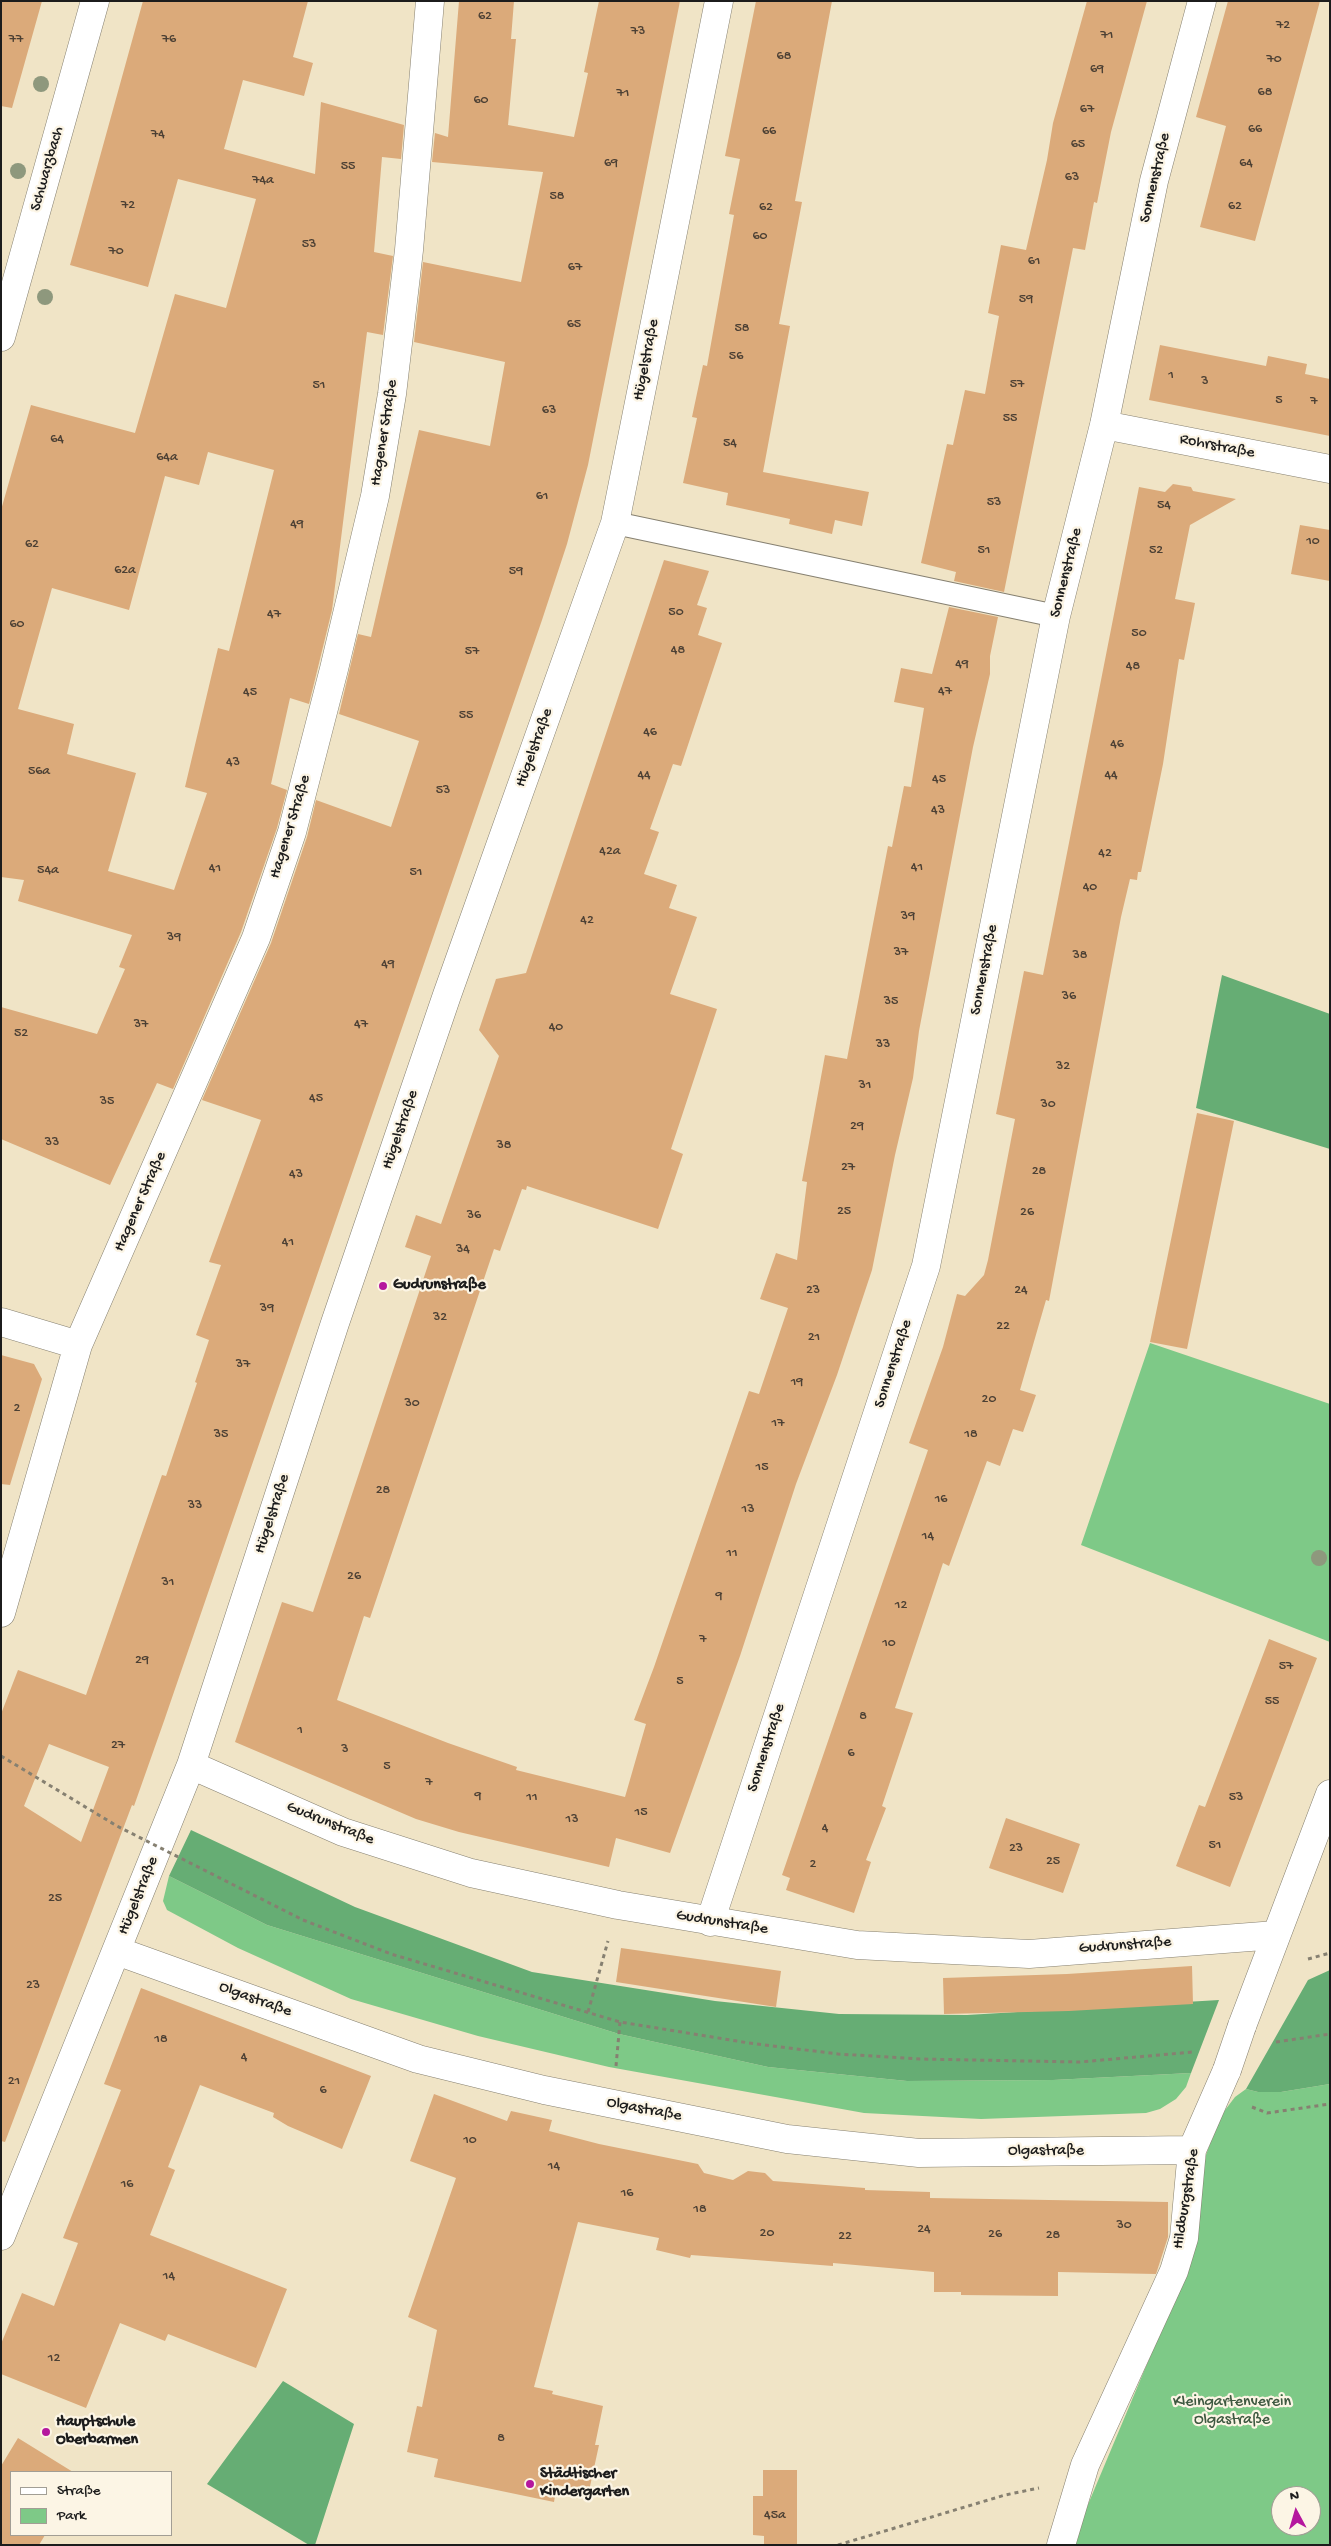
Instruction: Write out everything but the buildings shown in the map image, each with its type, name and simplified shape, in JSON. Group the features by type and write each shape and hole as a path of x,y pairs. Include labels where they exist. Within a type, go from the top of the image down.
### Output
{"street":[{"name":"Schwarzbach","path":"1,337 94,1"},
{"name":"Hagener Straße","path":"1,1613 78,1344 256,938 295,822 375,496 389,412 409,250 430,1"},
{"name":"Hügelstraße","path":"1,2236 191,1765 329,1342 444,1005 615,523 719,1"},
{"name":"Sonnenstraße","path":"710,1922 926,1266 1056,616 1104,425 1154,181 1202,1"},
{"name":"Rohrstraße","path":"1104,425 1330,469"},
{"path":"1,1322 78,1344"},
{"name":"Gudrunstraße","path":"191,1765 343,1832 452,1868 618,1905 710,1922 857,1945 1029,1954 1276,1935"},
{"name":"Hildburgstraße","path":"1061,2545 1078,2481 1174,2271 1184,2238 1192,2150 1224,2076 1330,1794"},
{"name":"Olgastraße","path":"117,1951 418,2059 544,2090 787,2139 919,2153 1192,2150"}],"lane":[{"path":"615,523 1056,616"}],"path":[{"path":"1,1756 117,1826 303,1920 391,1954 620,2022 749,2043 838,2054 920,2059 1080,2062 1201,2052"},
{"path":"588,2012 618,1905"},
{"path":"613,2104 620,2022"},
{"path":"1274,2042 1330,2034"},
{"path":"1224,2076 1240,2099 1254,2108 1267,2112 1330,2104"},
{"path":"838,2545 1005,2495 1078,2481"}],"green space":[{"path":"1222,975 1330,1014 1330,1149 1196,1108"},
{"path":"1150,1343 1330,1404 1330,1642 1081,1545"},
{"path":"191,1830 355,1907 532,1972 715,2001 839,2014 967,2015 1219,2000 1191,2073 1053,2080 907,2081 768,2067 619,2034 267,1925 169,1876"},
{"path":"169,1876 267,1925 619,2034 768,2067 907,2081 1053,2080 1191,2073 1186,2087 1176,2099 1160,2109 1146,2113 981,2119 864,2113 609,2067 478,2036 351,1999 238,1948 167,1910 163,1901"},
{"path":"1330,1970 1330,2084 1281,2092 1258,2092 1246,2089 1308,1980"},
{"name":"Kleingartenverein Olgastraße","path":"1330,2084 1330,2545 1074,2545 1084,2514 1184,2276 1206,2155 1219,2118 1235,2097 1246,2089 1258,2092 1281,2092"},
{"path":"283,2381 354,2424 315,2545 309,2545 207,2484"}],"place":[{"name":"Gudrunstraße","path":"383,1286"},
{"name":"Hauptschule Oberbarmen","path":"46,2432"},
{"name":"Städtischer Kindergarten","path":"530,2484"}]}
